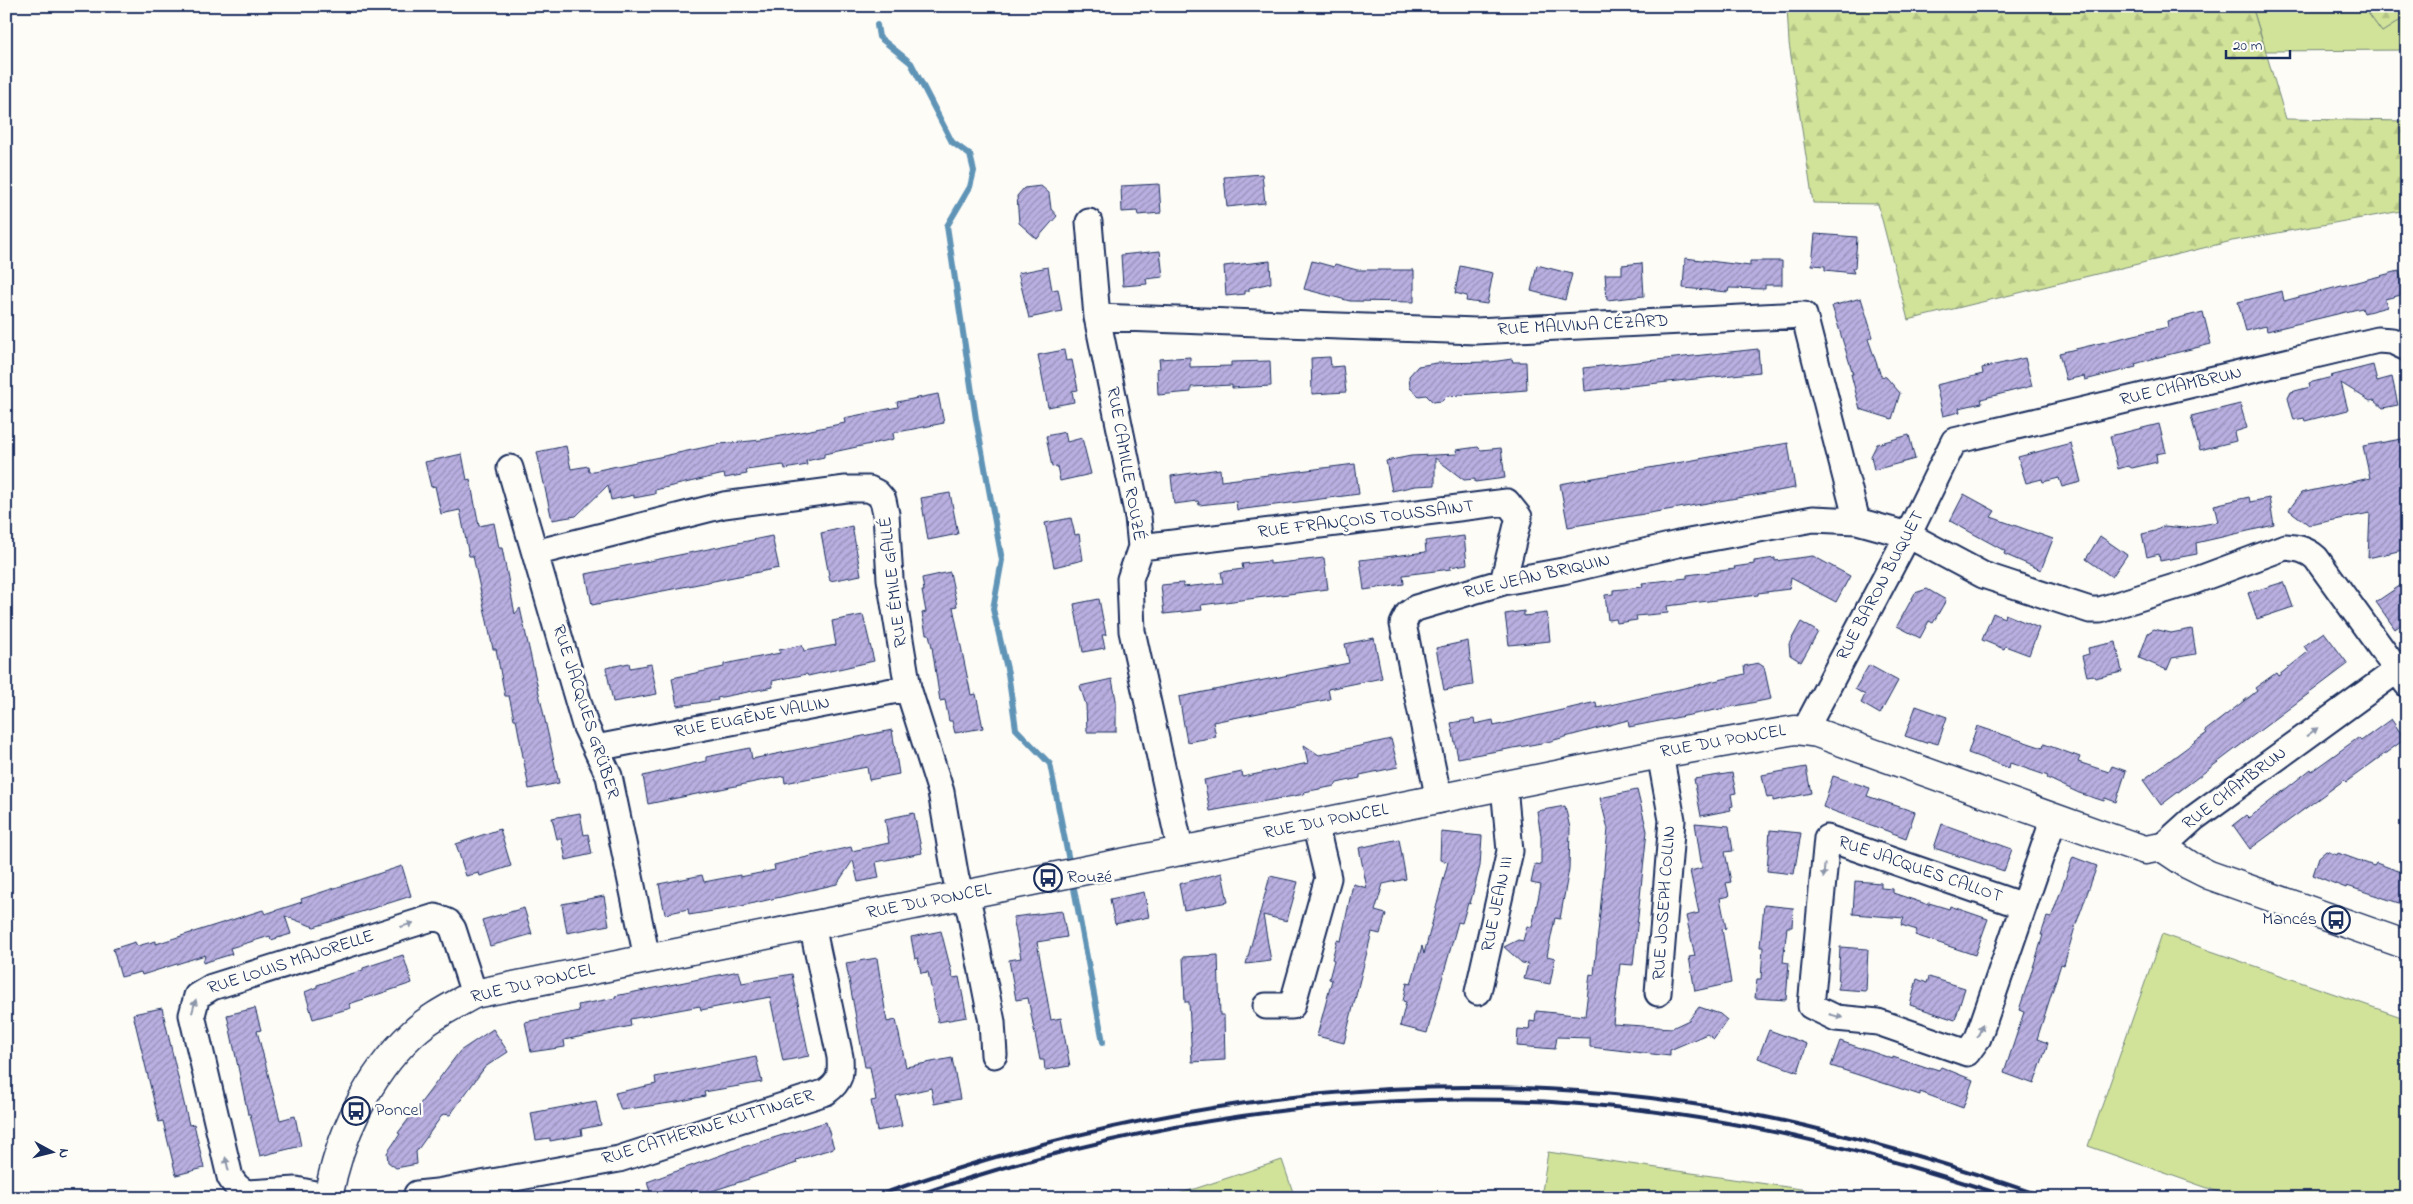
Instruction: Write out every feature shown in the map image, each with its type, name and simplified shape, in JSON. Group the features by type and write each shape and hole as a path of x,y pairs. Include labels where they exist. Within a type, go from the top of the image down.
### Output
{"street":[{"name":"RUE CAMILLE ROUZÉ","path":"1089,222 1098,317 1138,517 1140,547 1130,579 1132,631 1181,852"},
{"name":"RUE MALVINA CÉZARD","path":"1098,317 1476,331 1804,315 1857,521"},
{"name":"RUE CHAMBRUN","path":"1954,441 2378,340 2392,341 2407,348"},
{"name":"RUE BARON BUQUET","path":"1805,730 1908,535 1954,441"},
{"name":"RUE JACQUES GRÜBER","path":"510,468 585,725 609,776 647,958"},
{"name":"RUE ÉMILE GALLÉ","path":"535,553 724,505 837,490 868,489 877,493 882,500 886,514 890,579 908,688 941,792 956,879 970,911 992,1022 994,1055"},
{"name":"RUE FRANÇOIS TOUSSAINT","path":"1140,547 1507,502 1519,517 1503,582"},
{"name":"RUE JEAN BRIQUIN","path":"1439,800 1403,624 1408,614 1416,608 1503,582 1563,571 1678,544 1813,519 1857,521"},
{"path":"1857,521 1908,535 1983,575 2090,610 2100,610 2194,581 2285,547 2298,548 2309,552 2316,558 2404,673"},
{"name":"RUE CHAMBRUN","path":"2162,847 2194,818 2404,673"},
{"name":"RUE EUGÈNE VALLIN","path":"596,748 908,688"},
{"name":"RUE DU PONCEL","path":"328,1197 336,1162 356,1111 385,1063 413,1033 436,1016 474,994 1660,754 1779,732 1805,730 2145,850 2162,847"},
{"name":"RUE JOSEPH COLLIN","path":"1658,993 1672,820 1660,754"},
{"name":"RUE JEAN III","path":"1478,992 1510,851 1504,786"},
{"name":"RUE JACQUES CALLOT","path":"2024,906 1827,838 1811,1006 1836,1018 1878,1022 1967,1053 1978,1038 2024,906 2054,818"},
{"path":"1266,1006 1292,1006 1328,878 1315,824"},
{"path":"2162,847 2189,865 2209,875 2407,945"},
{"name":"RUE LOUIS MAJORELLE","path":"328,1197 296,1190 248,1193 240,1190 235,1185 230,1177 192,1015 197,996 212,987 435,917 442,917 453,928 474,994"},
{"name":"RUE CATHERINE KUTTINGER","path":"416,1194 437,1192 619,1159 826,1092 837,1084 841,1072 840,1056 812,925"}],"green space":[{"path":"1787,6 2252,6 2286,119 2407,121 2407,210 2232,241 1908,320 1878,204 1813,203 1789,43"},
{"path":"2252,6 2363,6 2382,32 2407,16 2407,50 2266,51"},
{"path":"2363,6 2407,6 2407,16 2382,32"},
{"path":"2162,934 2407,1019 2407,1198 2236,1198 2088,1146"},
{"path":"1548,1152 1862,1198 1541,1198"},
{"path":"1282,1160 1295,1198 1170,1197"}],"building":[{"path":"1262,174 1265,203 1227,207 1224,177"},
{"path":"1159,184 1161,213 1138,215 1137,211 1122,212 1121,186"},
{"path":"1041,186 1049,193 1051,209 1057,216 1037,239 1019,223 1017,196 1024,188"},
{"path":"1815,234 1857,237 1855,268 1852,268 1854,273 1825,270 1825,266 1812,265"},
{"path":"1160,251 1163,277 1146,279 1147,284 1123,286 1121,255"},
{"path":"1685,258 1750,266 1750,261 1782,261 1782,285 1765,285 1765,289 1729,288 1728,292 1683,288"},
{"path":"1270,261 1271,283 1249,288 1249,291 1245,291 1245,294 1226,296 1224,266"},
{"path":"1312,261 1334,267 1335,264 1357,270 1414,270 1414,302 1350,301 1304,289"},
{"path":"1642,263 1644,296 1607,300 1605,274 1622,274 1622,265"},
{"path":"1537,265 1572,274 1565,300 1531,291"},
{"path":"1460,266 1493,273 1487,304 1466,301 1467,296 1455,293"},
{"path":"1048,267 1052,290 1058,289 1062,311 1029,318 1018,273"},
{"path":"2399,271 2405,294 2385,299 2387,307 2364,313 2362,308 2267,331 2266,326 2246,331 2238,302 2282,291 2284,301"},
{"path":"1861,298 1873,337 1868,339 1881,376 1886,377 1900,393 1892,419 1860,409 1851,374 1853,374 1832,306"},
{"path":"2203,312 2211,344 2155,358 2135,364 2136,367 2085,380 2084,376 2066,380 2059,353 2168,327 2167,321"},
{"path":"1758,349 1760,372 1585,391 1583,368"},
{"path":"1064,350 1066,361 1072,360 1078,390 1072,391 1074,402 1048,407 1038,355"},
{"path":"1190,357 1190,367 1231,366 1231,362 1270,361 1271,386 1232,388 1232,385 1191,387 1191,392 1158,395 1157,369 1160,368 1159,359"},
{"path":"1330,357 1331,367 1343,366 1346,392 1312,394 1311,358"},
{"path":"2025,358 2032,386 1981,399 1982,403 1959,408 1960,412 1943,416 1936,385 1983,374 1982,368"},
{"path":"1512,359 1513,362 1526,362 1527,390 1447,396 1442,401 1433,402 1426,395 1419,396 1410,388 1409,376 1418,366 1437,363 1491,362"},
{"path":"2373,365 2377,381 2392,377 2398,405 2383,408 2374,400 2370,401 2341,383 2348,410 2305,421 2304,418 2294,420 2288,398 2291,392 2310,387 2309,383 2332,377 2330,376"},
{"path":"938,394 944,423 893,433 894,439 824,454 824,457 806,461 807,465 785,469 784,465 746,470 747,474 725,478 724,474 655,490 655,494 634,498 634,495 611,500 608,485 576,516 552,520 537,452 566,446 571,469 588,466 589,472 720,444 761,440 845,423 844,418 898,407 897,402"},
{"path":"2240,404 2247,428 2234,432 2236,441 2200,450 2191,416"},
{"path":"2159,424 2166,452 2156,454 2157,462 2118,469 2110,436"},
{"path":"1065,432 1067,442 1082,438 1091,474 1060,481 1057,466 1052,467 1046,436"},
{"path":"1909,435 1915,459 1874,470 1871,456 1877,444"},
{"path":"2407,438 2407,549 2368,558 2370,513 2309,525 2289,510 2301,493 2370,478 2363,446"},
{"path":"1788,443 1795,488 1568,527 1560,484"},
{"path":"2071,443 2081,482 2062,487 2059,478 2043,482 2042,479 2026,483 2018,457"},
{"path":"1478,447 1481,450 1501,448 1505,478 1475,482 1475,479 1464,480 1435,458 1435,485 1415,486 1392,491 1386,461 1411,456 1457,454 1456,450"},
{"path":"462,454 467,480 470,479 479,526 494,523 499,548 502,548 515,614 520,608 559,783 529,789 516,719 514,719 509,696 505,696 496,649 493,649 473,556 469,556 460,510 441,514 435,486 431,487 425,462"},
{"path":"1355,464 1359,494 1237,510 1236,501 1199,505 1198,501 1174,504 1171,476 1220,469 1221,481"},
{"path":"950,493 958,534 928,540 921,498"},
{"path":"1964,494 1995,511 1991,517 2053,539 2041,570 2004,554 2005,551 1950,521"},
{"path":"2249,497 2250,502 2269,498 2274,525 2196,543 2197,554 2160,561 2159,554 2147,557 2142,534 2155,531 2164,526 2185,528 2218,522 2214,505"},
{"path":"1071,518 1075,535 1079,534 1083,560 1054,567 1045,523"},
{"path":"852,526 861,575 830,581 821,533"},
{"path":"772,536 779,568 592,605 586,574"},
{"path":"1464,536 1467,564 1450,567 1451,569 1403,575 1404,584 1364,590 1360,560 1426,552 1425,541"},
{"path":"2100,536 2127,555 2112,577 2086,559"},
{"path":"1813,556 1850,576 1836,602 1791,578 1789,589 1758,593 1758,595 1667,606 1668,613 1636,616 1637,620 1617,623 1616,619 1608,620 1605,595 1613,594 1613,590 1643,587 1642,583 1687,578 1687,575 1735,569 1734,567 1754,564 1754,561 1775,558 1775,561"},
{"path":"1324,558 1328,589 1201,605 1202,610 1164,614 1161,585 1183,583 1183,587 1223,583 1221,572 1243,569 1242,564 1270,561 1270,564"},
{"path":"950,572 957,606 953,607 971,695 976,694 983,728 955,733 952,721 949,721 945,700 940,701 932,647 929,634 926,634 922,613 926,612 922,591 924,591 922,578"},
{"path":"2407,581 2407,620 2395,629 2376,602"},
{"path":"2284,582 2293,607 2257,619 2248,593"},
{"path":"1927,589 1946,600 1933,623 1929,621 1920,638 1897,626 1915,593"},
{"path":"1099,599 1106,635 1102,635 1105,648 1083,652 1074,604"},
{"path":"1524,611 1524,616 1547,613 1550,641 1509,645 1505,614"},
{"path":"1993,613 2004,618 2005,614 2039,628 2029,655 2005,646 2004,649 1982,640"},
{"path":"863,615 874,661 808,676 807,674 772,681 773,687 717,698 718,700 677,706 672,678 724,667 724,664 780,653 779,650 802,645 804,651 836,645 832,621"},
{"path":"1801,622 1818,632 1801,662 1790,655 1789,644"},
{"path":"2154,629 2171,633 2192,629 2196,654 2172,658 2167,670 2139,658 2148,633"},
{"path":"2324,632 2348,664 2161,805 2143,780 2207,733 2205,731 2257,691 2255,688 2276,673 2278,676 2308,652 2304,646"},
{"path":"1374,638 1382,678 1328,689 1330,699 1213,722 1216,737 1187,742 1179,697 1349,663 1345,644"},
{"path":"1468,641 1473,685 1444,690 1436,648"},
{"path":"2116,642 2122,672 2095,678 2093,675 2087,676 2082,656 2089,654 2088,648"},
{"path":"629,663 630,668 651,664 657,694 613,702 606,668"},
{"path":"1758,663 1764,667 1771,699 1629,727 1628,720 1547,742 1458,758 1451,723 1474,719 1475,724 1493,720 1494,726 1596,702 1597,708 1745,674 1744,666"},
{"path":"1869,665 1898,681 1880,714 1861,703 1865,695 1855,689"},
{"path":"1112,679 1116,700 1116,732 1087,732 1086,705 1080,686"},
{"path":"1916,706 1947,717 1938,744 1927,741 1926,743 1905,736"},
{"path":"2391,719 2405,739 2346,782 2344,780 2250,849 2233,825 2246,815 2249,818 2311,769 2312,771 2358,738 2361,741"},
{"path":"1977,726 2043,748 2044,744 2080,757 2078,762 2109,772 2112,766 2126,771 2116,802 2105,798 2104,801 2079,793 2047,778 2048,776 2010,763 2009,768 1968,753"},
{"path":"892,730 899,774 869,780 867,767 785,783 784,776 648,804 643,776 706,761 706,757 750,748 752,759"},
{"path":"1391,739 1398,767 1360,775 1360,778 1337,783 1335,786 1304,792 1305,794 1210,811 1204,780 1242,772 1243,777 1308,763 1304,745 1319,755"},
{"path":"1806,767 1811,793 1773,801 1773,797 1767,798 1762,775"},
{"path":"1732,773 1736,793 1731,794 1733,806 1730,807 1731,810 1701,816 1694,779"},
{"path":"1833,776 1870,788 1867,796 1915,812 1906,838 1823,807"},
{"path":"1637,790 1647,831 1633,965 1620,964 1613,1024 1672,1028 1689,1020 1699,1007 1720,1014 1727,1020 1714,1039 1707,1034 1670,1050 1670,1056 1590,1047 1590,1038 1557,1037 1555,1049 1517,1046 1518,1029 1529,1030 1530,1021 1535,1022 1536,1011 1585,1016 1590,974 1594,975 1608,829 1600,798"},
{"path":"1565,806 1570,828 1569,869 1560,919 1555,918 1547,956 1555,958 1550,984 1524,979 1528,964 1522,963 1504,947 1518,940 1523,941 1527,926 1532,927 1541,885 1531,883 1535,864 1541,865 1541,836 1537,811"},
{"path":"580,813 584,835 588,834 592,854 566,860 562,839 557,839 552,818"},
{"path":"914,813 922,853 876,862 879,878 858,882 853,860 837,884 737,907 689,915 688,909 665,914 659,884 702,875 704,882 740,875 740,877 775,870 774,865 828,852 851,847 852,851 889,843 885,819"},
{"path":"1695,823 1729,826 1733,851 1725,852 1731,882 1726,883 1729,896 1720,898 1726,928 1722,929 1731,983 1695,991 1689,957 1695,956 1686,916 1699,913 1690,871 1702,868"},
{"path":"1942,824 2012,849 2004,871 1934,848"},
{"path":"500,829 511,866 480,876 479,873 466,876 456,844"},
{"path":"1770,830 1801,833 1794,874 1767,871"},
{"path":"1441,832 1482,836 1480,866 1470,904 1468,903 1462,923 1458,922 1427,1033 1400,1026 1406,1002 1403,1001 1407,983 1411,984 1422,946 1424,954 1448,862 1440,860"},
{"path":"1399,839 1406,879 1383,884 1375,911 1386,914 1380,934 1372,932 1344,1043 1317,1036 1332,980 1329,979 1334,960 1332,959 1337,940 1341,941 1353,884 1367,888 1359,848"},
{"path":"2326,851 2337,855 2338,853 2374,866 2376,863 2407,874 2407,890 2402,904 2347,886 2346,888 2313,875 2319,857"},
{"path":"2073,857 2097,866 2075,927 2064,965 2061,964 2037,1039 2048,1043 2034,1084 2004,1073 2024,1012 2019,1010 2043,935 2041,935 2047,917 2051,918"},
{"path":"402,866 411,896 314,927 285,916 291,934 271,940 270,936 230,948 232,954 203,963 205,955 142,975 141,972 121,977 113,949 135,942 137,946 156,941 156,944 263,910 265,914 302,902 301,899"},
{"path":"1222,873 1228,902 1184,910 1179,884"},
{"path":"1270,876 1298,882 1287,921 1263,915 1271,961 1246,964"},
{"path":"1855,881 1881,883 1881,888 1893,889 1893,893 1929,905 1929,903 1949,909 1950,906 1988,919 1975,955 1915,935 1917,930 1901,925 1904,918 1853,914"},
{"path":"1144,892 1149,917 1115,924 1110,899"},
{"path":"604,896 609,925 567,933 562,904"},
{"path":"1764,905 1793,908 1792,927 1787,927 1783,962 1789,963 1786,1000 1755,998 1757,979 1761,979 1763,947 1760,947"},
{"path":"524,908 532,934 490,946 482,920"},
{"path":"1062,911 1067,937 1037,942 1051,1020 1061,1018 1070,1066 1045,1070 1044,1060 1040,1060 1028,998 1016,1000 1009,960 1021,958 1013,917"},
{"path":"941,931 953,978 959,977 967,1017 938,1022 928,972 921,973 918,958 915,959 911,937"},
{"path":"1840,947 1868,949 1866,991 1838,989"},
{"path":"403,955 412,983 349,1004 351,1008 313,1019 305,992 317,987 317,985"},
{"path":"1218,955 1220,1015 1224,1015 1225,1060 1192,1062 1189,1002 1185,1002 1183,957"},
{"path":"877,958 887,1022 896,1020 906,1067 952,1058 960,1099 934,1104 931,1088 896,1096 902,1126 877,1131 871,1101 876,1100 870,1067 865,1067 846,963"},
{"path":"739,971 742,983 792,974 809,1056 783,1061 770,997 701,1010 700,1006 630,1019 631,1026 564,1040 565,1047 531,1052 525,1022 579,1011 578,1005 616,998 615,996"},
{"path":"1929,977 1965,988 1955,1020 1910,1005 1917,979 1927,983"},
{"path":"162,1008 189,1125 194,1124 204,1168 176,1175 163,1121 159,1122 133,1014"},
{"path":"255,1008 261,1030 257,1031 280,1120 295,1116 301,1146 260,1156 250,1114 248,1114 227,1015"},
{"path":"493,1029 508,1052 485,1067 450,1115 443,1114 416,1152 417,1164 396,1168 388,1162 387,1153 400,1134 398,1133 460,1051"},
{"path":"1769,1030 1807,1044 1798,1072 1758,1058"},
{"path":"1840,1041 1929,1069 1929,1067 1939,1070 1941,1067 1973,1080 1963,1108 1920,1092 1920,1095 1831,1066"},
{"path":"756,1057 762,1082 704,1092 705,1096 677,1102 621,1110 615,1093 656,1084 655,1077"},
{"path":"596,1101 601,1125 581,1129 582,1135 550,1141 550,1138 536,1140 531,1113"},
{"path":"826,1122 834,1148 796,1160 797,1163 691,1198 652,1198 647,1182 740,1148"}],"waterway":[{"path":"877,25 879,37 911,63 952,142 970,155 974,171 970,187 947,226 976,419 1002,560 993,609 1008,673 1016,729 1050,764 1070,866"},
{"path":"1072,878 1103,1042"}],"railway":[{"path":"871,1198 980,1162 1091,1132 1204,1109 1317,1094 1432,1087 1546,1089 1661,1099 1775,1119 1844,1135 1912,1154 2048,1198"},
{"path":"909,1198 1008,1167 1108,1141 1209,1121 1311,1108 1414,1101 1516,1100 1619,1107 1759,1129 1832,1145 1940,1175 2012,1198"}],"place":[{"name":"Rouzé","path":"1048,878"},
{"name":"Mancés","path":"2336,920"},
{"name":"Poncel","path":"356,1111"}]}
